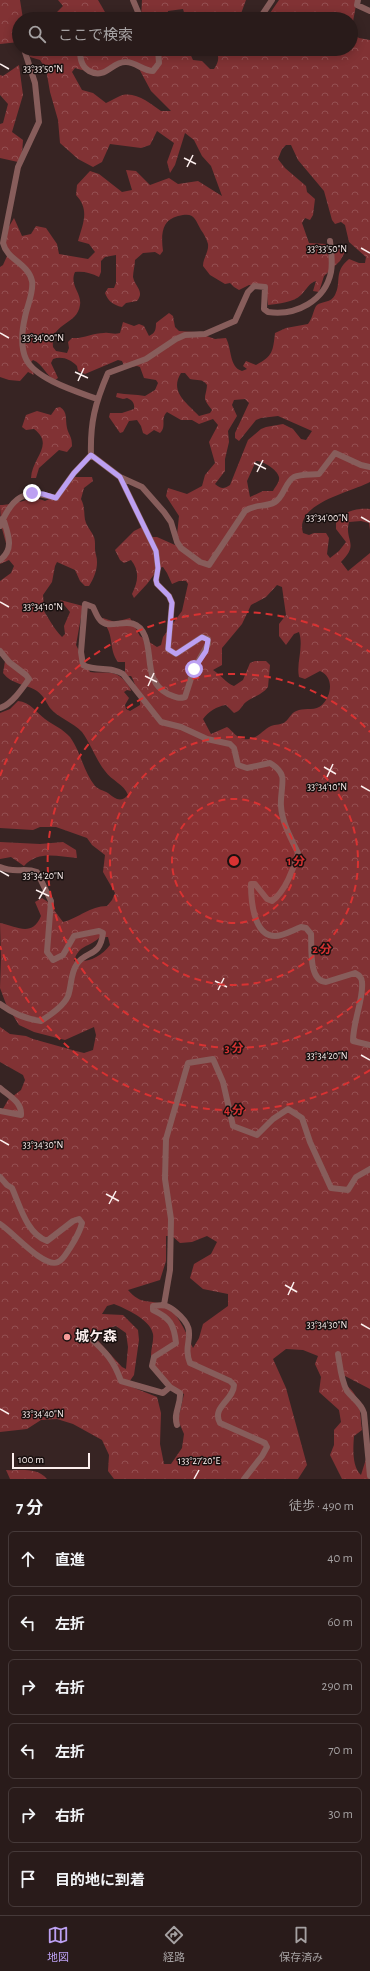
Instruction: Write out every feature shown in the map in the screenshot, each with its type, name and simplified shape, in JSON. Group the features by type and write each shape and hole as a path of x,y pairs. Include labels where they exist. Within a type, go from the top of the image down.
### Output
{"street":[{"path":"133,0 138,12"},
{"path":"264,12 272,0"},
{"path":"358,0 357,5 370,11"},
{"path":"26,56 35,83 39,122 18,167 3,243 7,254 26,268 32,283 22,334 23,348 26,360 38,372 74,391 97,399"},
{"path":"80,56 81,63 86,69 94,74 102,73 120,63 126,62 153,71 159,63 158,56"},
{"path":"0,526 10,506 16,499 22,496 32,493 43,494 56,498 74,473 91,455 92,423 97,399 108,373 146,359 176,339 185,335 205,334 235,321 248,292 254,286 265,287 264,308 268,312 287,313 312,303 322,292 330,278 332,270 330,241"},
{"path":"91,455 120,477 142,487 164,512 181,548 200,562 209,565 234,525 245,511 253,506 269,505 277,501 291,480 295,477 319,474 335,453 361,466 370,467"},
{"path":"120,477 156,551 158,568 156,580 157,584 169,596 172,603 168,649 176,654 202,637 208,640 208,644 194,669 185,697 179,698 165,692 153,678 145,635 137,626 125,622 108,624 101,621 93,607 85,604 81,652 84,665 92,669 118,671 123,674 148,708 161,722 181,727 207,739 230,744 234,748 238,765 247,768 270,763 281,772 283,778 280,792 281,809 286,827 298,852 296,861 279,896 272,901 267,899 255,884 252,884 253,910 257,921 265,932 272,936 280,936 301,927 309,930 311,934 313,968 316,978 321,982 326,982 355,973 359,975 362,980 362,992 356,1014 353,1041 370,1045"},
{"path":"0,560 7,555 10,547 3,518"},
{"path":"0,651 9,662 29,679 7,704 0,708"},
{"path":"0,867 10,871 30,870 37,872 51,901 47,952 54,960 63,955 74,936 99,931 103,933 102,942 98,949 77,962 71,976 68,996 65,1001 41,1021 27,1019 13,1013 0,1004"},
{"path":"164,1305 170,1270 170,1219 165,1178 166,1139 188,1063 213,1059 223,1082 233,1126 257,1135 273,1120 288,1109 302,1118 310,1142 331,1188 348,1190 356,1177 370,1169"},
{"path":"0,1088 19,1105 22,1109 22,1115 0,1111"},
{"path":"0,1177 12,1188 27,1222 39,1238 47,1241 73,1221 79,1219 82,1223 80,1230 64,1256 58,1262 52,1263 37,1255 0,1224"},
{"path":"177,1425 174,1417 180,1399 180,1393 170,1387 152,1366 154,1357 176,1343 174,1329 166,1316 153,1310 153,1306 169,1306 188,1325 190,1335 187,1356 190,1363 230,1381 234,1385 234,1390 219,1409 217,1418 220,1423 265,1443 267,1447 262,1456 244,1479"},
{"path":"90,1338 106,1352 115,1364 121,1381 163,1393 170,1387"},
{"path":"338,1354 343,1381 348,1391 362,1406 364,1413 370,1476"}],"green space":[{"path":"0,0 20,0 22,12 12,12 12,43 0,44"},
{"path":"58,0 98,0 105,12 57,12 63,6"},
{"path":"142,0 246,0 242,12 184,12 183,9 168,12 141,12"},
{"path":"279,0 357,0 355,12 271,12"},
{"path":"358,37 370,40 370,482 315,506 307,514 303,523 303,533 309,535 314,533 326,533 329,538 327,554 330,558 339,551 346,542 336,529 336,523 339,519 351,511 370,509 370,530 369,523 361,521 349,522 348,534 351,546 347,556 341,562 348,571 370,553 370,1389 345,1376 345,1385 354,1393 359,1404 360,1411 362,1430 354,1436 353,1452 356,1467 361,1475 366,1459 370,1479 342,1479 330,1455 334,1445 334,1430 341,1422 339,1410 319,1392 321,1377 315,1364 318,1356 303,1350 286,1349 273,1359 286,1388 307,1465 298,1479 114,1479 108,1471 109,1455 102,1440 73,1424 57,1419 41,1420 27,1429 0,1432 0,1114 8,1100 21,1090 25,1080 23,1075 0,1062 0,1027 10,1034 26,1036 84,1053 93,1050 96,1035 94,1027 65,1040 34,1032 19,1025 6,1004 0,988 0,923 24,929 33,927 41,916 35,902 42,898 48,902 63,922 95,908 107,906 115,893 103,872 105,855 92,845 87,838 56,827 40,827 33,830 0,828 0,713 10,709 18,701 26,703 70,737 95,786 118,799 123,799 128,795 124,788 102,767 82,732 53,711 37,691 11,680 3,673 5,661 0,651 0,581 11,573 14,566 9,560 0,564 0,558 7,547 1,525 0,505 7,505 34,497 45,501 60,494 75,477 92,477 93,481 84,488 81,499 86,523 95,539 97,567 95,575 89,586 85,586 80,581 75,570 57,562 52,582 43,595 44,606 41,607 62,637 65,634 64,626 70,612 60,600 83,606 76,645 90,672 112,673 124,680 131,691 127,690 124,692 129,698 125,705 126,709 130,711 140,705 138,695 131,676 125,674 125,662 118,662 115,657 109,632 103,622 103,618 115,622 130,618 140,636 157,647 161,645 163,637 182,611 188,584 186,581 179,581 172,584 163,567 159,568 134,598 132,594 137,581 136,568 131,560 124,563 120,560 115,550 134,531 142,527 149,537 157,537 175,545 179,543 177,535 179,516 166,496 168,488 187,494 202,486 205,475 215,463 209,442 218,425 213,419 199,424 192,420 181,420 167,412 164,417 162,431 160,433 154,430 147,435 143,433 137,420 129,421 123,432 120,433 109,417 110,413 122,413 134,409 134,405 133,402 127,398 123,399 116,397 117,393 145,396 155,390 158,383 156,380 144,378 140,367 125,368 122,361 118,360 85,374 78,371 77,366 69,360 63,358 53,359 51,363 58,378 55,380 33,360 30,363 34,375 28,372 20,381 0,377 0,267 3,265 7,256 4,235 14,218 22,236 31,234 36,226 46,228 57,244 59,254 88,259 95,252 89,244 78,241 84,211 83,206 76,195 77,185 90,171 99,174 122,192 132,190 126,170 136,171 150,185 169,178 178,184 198,181 222,196 211,166 202,156 194,140 185,133 175,165 170,173 167,162 174,143 157,131 150,145 141,148 110,144 102,162 93,167 78,159 60,143 58,120 50,92 46,69 40,60 30,56 191,56 193,60 202,61 210,69 214,69 218,56 358,56","holes":["119,65 137,65 151,91 171,111 161,111 142,98 131,95 120,96 106,103 93,93 82,90 72,72 75,68 97,72","286,145 291,145 298,160 324,191 332,220 335,224 341,222 345,225 349,242 366,257 365,263 359,263 349,259 344,264 339,273 338,286 335,295 329,301 317,305 308,324 286,328 275,333 273,349 269,356 256,365 246,361 243,366 247,369 242,371 238,369 233,362 226,338 215,339 195,332 179,331 175,327 173,316 169,313 156,323 155,331 149,336 144,326 139,324 134,326 123,322 120,333 100,333 80,338 72,338 68,342 69,348 67,353 56,351 53,347 53,339 56,333 59,328 74,317 78,312 80,305 79,297 74,285 75,272 93,274 99,277 101,272 101,261 105,257 116,255 116,283 114,288 108,288 105,293 106,296 111,302 122,307 126,303 137,301 140,292 133,277 135,260 143,253 155,252 160,255 163,251 163,229 168,221 178,216 190,215 195,219 208,244 208,250 203,266 210,275 225,284 230,283 239,290 249,285 266,288 268,305 290,301 301,295 308,286 316,281 313,291 319,292 324,276 340,261 345,252 341,247 330,247 326,244 309,243 302,223 305,218 310,220 313,215 315,199 307,192 306,186 285,168 278,159 282,149","181,373 185,373 190,379 202,381 207,385 205,400 212,410 210,413 199,416 185,402 178,392 178,380","245,399 249,403 235,433 235,438 239,441 256,420 261,418 278,416 312,431 306,440 301,439 293,429 283,424 261,429 248,440 230,485 221,488 215,484 225,471 225,459 229,442 228,431 237,416 232,405 234,400","256,461 262,462 276,471 279,477 278,483 273,491 263,491 250,497 247,481","277,585 282,587 286,615 279,624 279,636 286,645 294,634 299,632 301,643 298,666 299,677 305,679 320,671 325,674 328,677 330,686 328,696 320,707 296,711 284,723 271,726 252,739 244,739 239,737 227,727 211,734 203,719 205,716 216,708 226,705 234,713 240,710 246,702 261,694 268,687 270,665 266,661 255,661 250,663 243,680 234,686 228,683 213,670 222,665 222,648 242,624 251,605 266,597","100,937 108,937 110,945 103,953 94,958 84,961 74,961 82,949","166,1236 172,1236 180,1243 192,1242 207,1236 217,1242 211,1254 194,1264 190,1278 203,1289 228,1294 228,1306 203,1324 199,1338 193,1348 185,1330 173,1312 163,1305 141,1300 128,1290 160,1280 166,1261","114,1304 143,1319 153,1334 151,1355 154,1367 167,1383 184,1394 178,1420 184,1434 182,1448 171,1464 164,1464 160,1444 161,1413 157,1397 127,1385 134,1375 139,1340 138,1330 123,1315 102,1314 107,1306","116,1326 126,1333 128,1347 126,1369 122,1367 91,1333"]},
{"path":"19,65 23,95 12,132 23,140 22,154 18,162 0,158 0,124 3,123 8,104 0,95 0,75 3,76"},
{"path":"60,407 65,413 72,446 67,452 59,450 39,468 36,478 31,478 32,471 43,446 43,440 34,429 26,430 22,427 26,415 37,411 51,415 56,408"},
{"path":"0,842 40,844 63,842 76,850 77,858 42,856 30,861 24,866 11,857 0,859"},
{"path":"6,1470 34,1471 43,1475 47,1479 10,1479"}],"place":[{"name":"城ケ森","path":"67,1337"}],"route":[{"path":"32,493 43,494 56,498 60,495 81,464 91,455 120,477 122,484 156,551 158,560 157,584 169,596 172,603 168,649 176,654 202,637 208,640 206,651 194,669"}]}
